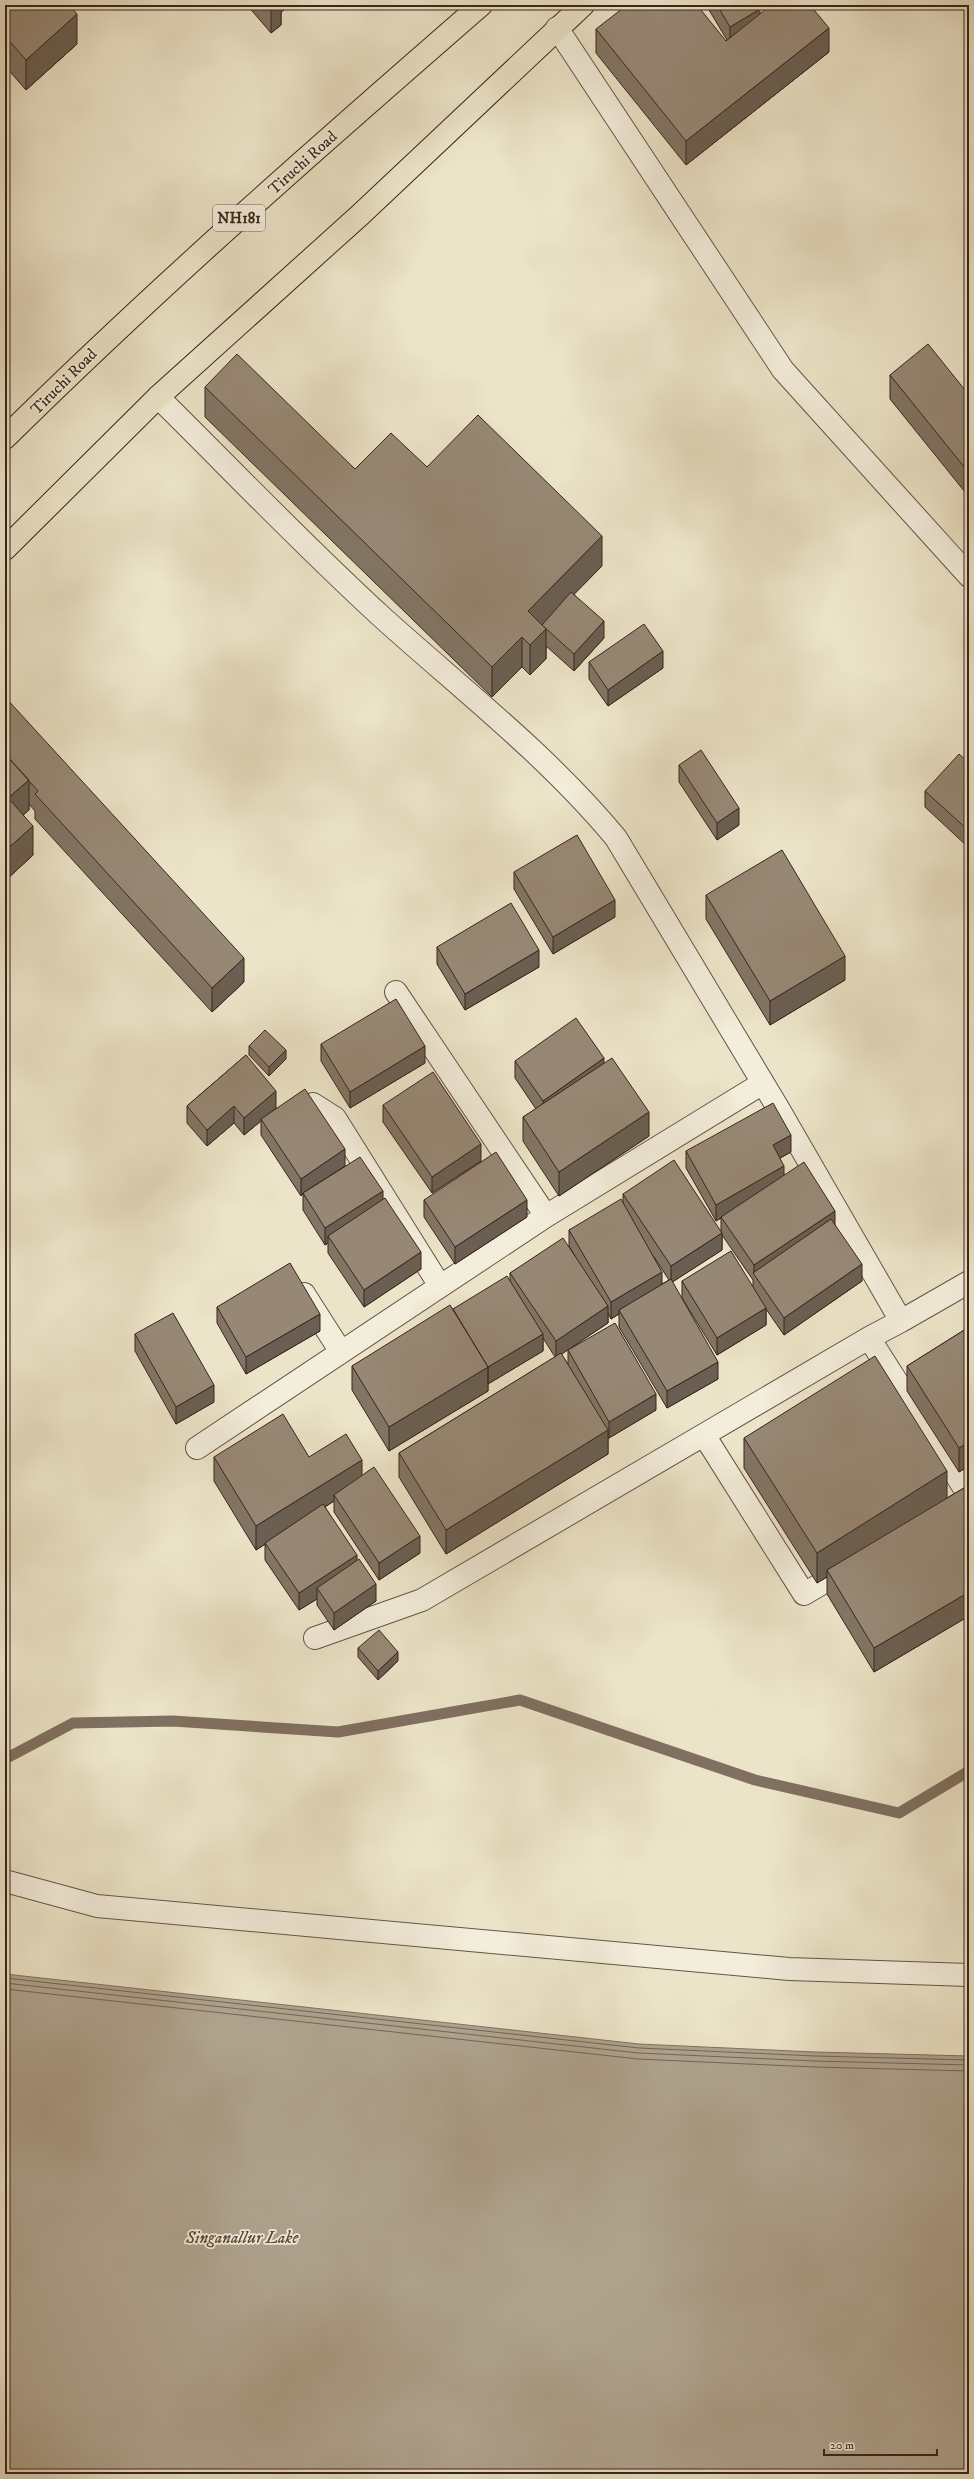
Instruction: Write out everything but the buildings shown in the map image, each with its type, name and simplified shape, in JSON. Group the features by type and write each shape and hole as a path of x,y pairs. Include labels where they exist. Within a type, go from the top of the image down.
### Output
{"highway":[{"name":"Tiruchi Road","path":"5,438 111,334 294,168 481,5"},
{"path":"5,549 158,397 360,215 583,5"}],"street":[{"path":"557,28 784,370 969,576"},
{"path":"158,397 363,599 546,762 588,803 616,838 763,1083 901,1321"},
{"path":"396,992 546,1216"},
{"path":"197,1448 546,1216 763,1083"},
{"path":"313,1104 335,1118 440,1286"},
{"path":"294,1279 341,1352"},
{"path":"316,1638 422,1600 869,1338 969,1282"},
{"path":"869,1338 963,1486 969,1486"},
{"path":"704,1435 804,1594 873,1554"},
{"path":"5,1881 104,1907 789,1969 969,1975"}],"water":[{"name":"Singanallur Lake","path":"5,1974 639,2044 815,2052 969,2056 969,2474 5,2474"}],"waterway":[{"path":"5,1759 73,1723 173,1721 338,1732 520,1700 755,1780 899,1813 969,1771"}]}
